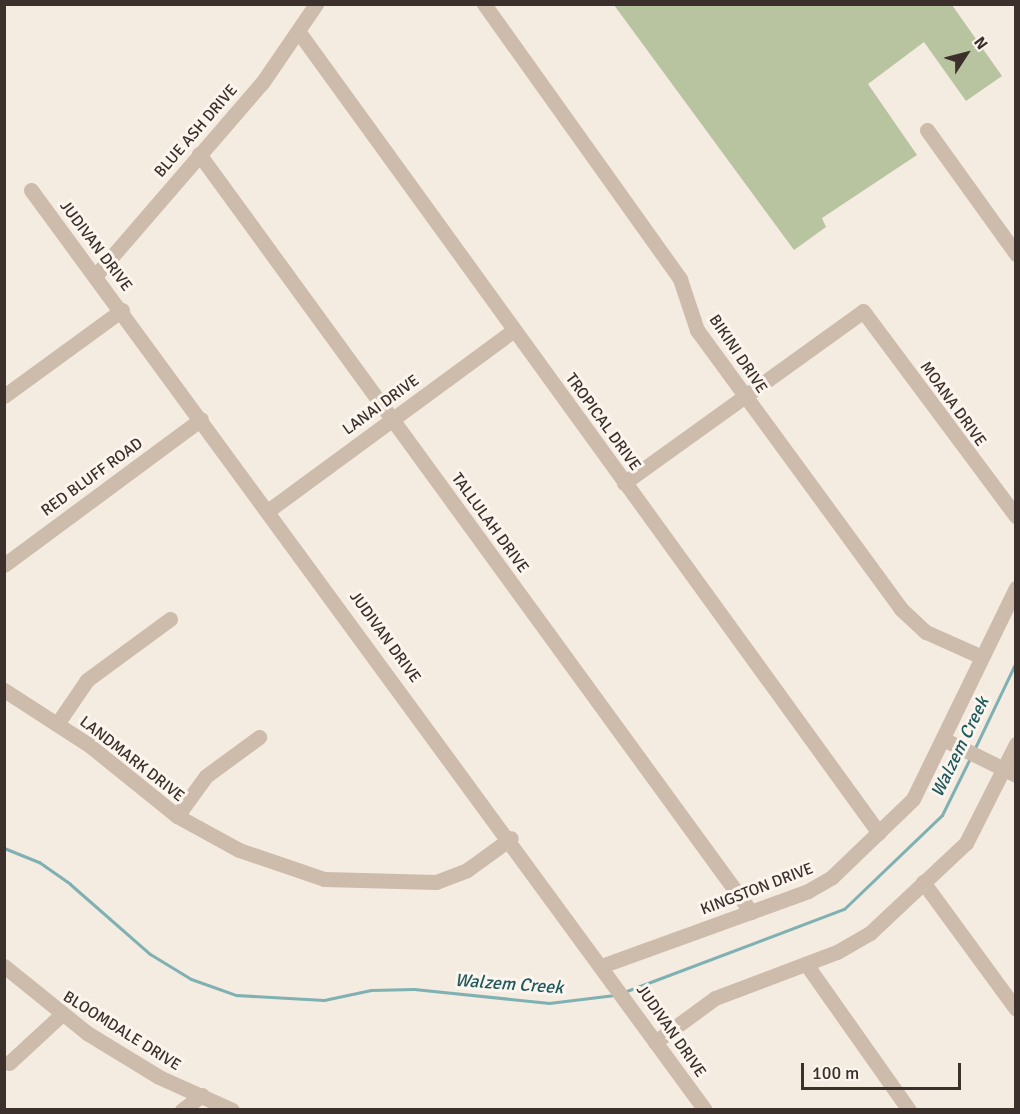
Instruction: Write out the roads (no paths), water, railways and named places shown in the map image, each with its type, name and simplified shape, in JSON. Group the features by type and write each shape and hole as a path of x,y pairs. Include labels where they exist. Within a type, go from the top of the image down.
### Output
{"street":[{"name":"BLUE ASH DRIVE","path":"96,274 200,154 316,4"},
{"name":"BIKINI DRIVE","path":"484,4 681,279 697,330 911,622 982,657"},
{"name":"TROPICAL DRIVE","path":"298,30 879,833"},
{"path":"927,130 1016,254"},
{"name":"TALLULAH DRIVE","path":"200,154 751,912"},
{"name":"JUDIVAN DRIVE","path":"31,190 96,274 511,838 604,965 655,1042 705,1110"},
{"path":"4,396 122,310"},
{"name":"MOANA DRIVE","path":"744,396 863,311 1016,516"},
{"name":"LANAI DRIVE","path":"269,510 514,330"},
{"path":"624,483 744,396"},
{"name":"RED BLUFF ROAD","path":"4,564 201,419"},
{"name":"KINGSTON DRIVE","path":"604,965 821,885 879,833 909,805 1016,588"},
{"path":"57,724 87,680 170,619"},
{"name":"LANDMARK DRIVE","path":"4,690 57,724 177,816 239,850 335,881 436,882 466,870 511,838"},
{"path":"177,816 206,777 260,737"},
{"path":"943,739 1010,771"},
{"path":"655,1042 715,998 862,939 966,843 1010,771 1016,744"},
{"path":"923,882 1016,1010"},
{"path":"806,963 909,1110"},
{"name":"BLOOMDALE DRIVE","path":"4,966 61,1015 159,1077 232,1110"},
{"path":"9,1063 61,1015"},
{"path":"182,1110 202,1095"}],"waterway":[{"name":"Walzem Creek","path":"974,750 1016,662"},
{"name":"Walzem Creek","path":"624,992 844,909 942,815 970,758"},
{"name":"Walzem Creek","path":"4,848 39,862 70,884 150,954 191,979 236,995 324,1000 371,990 414,989 549,1003 615,995"}]}
